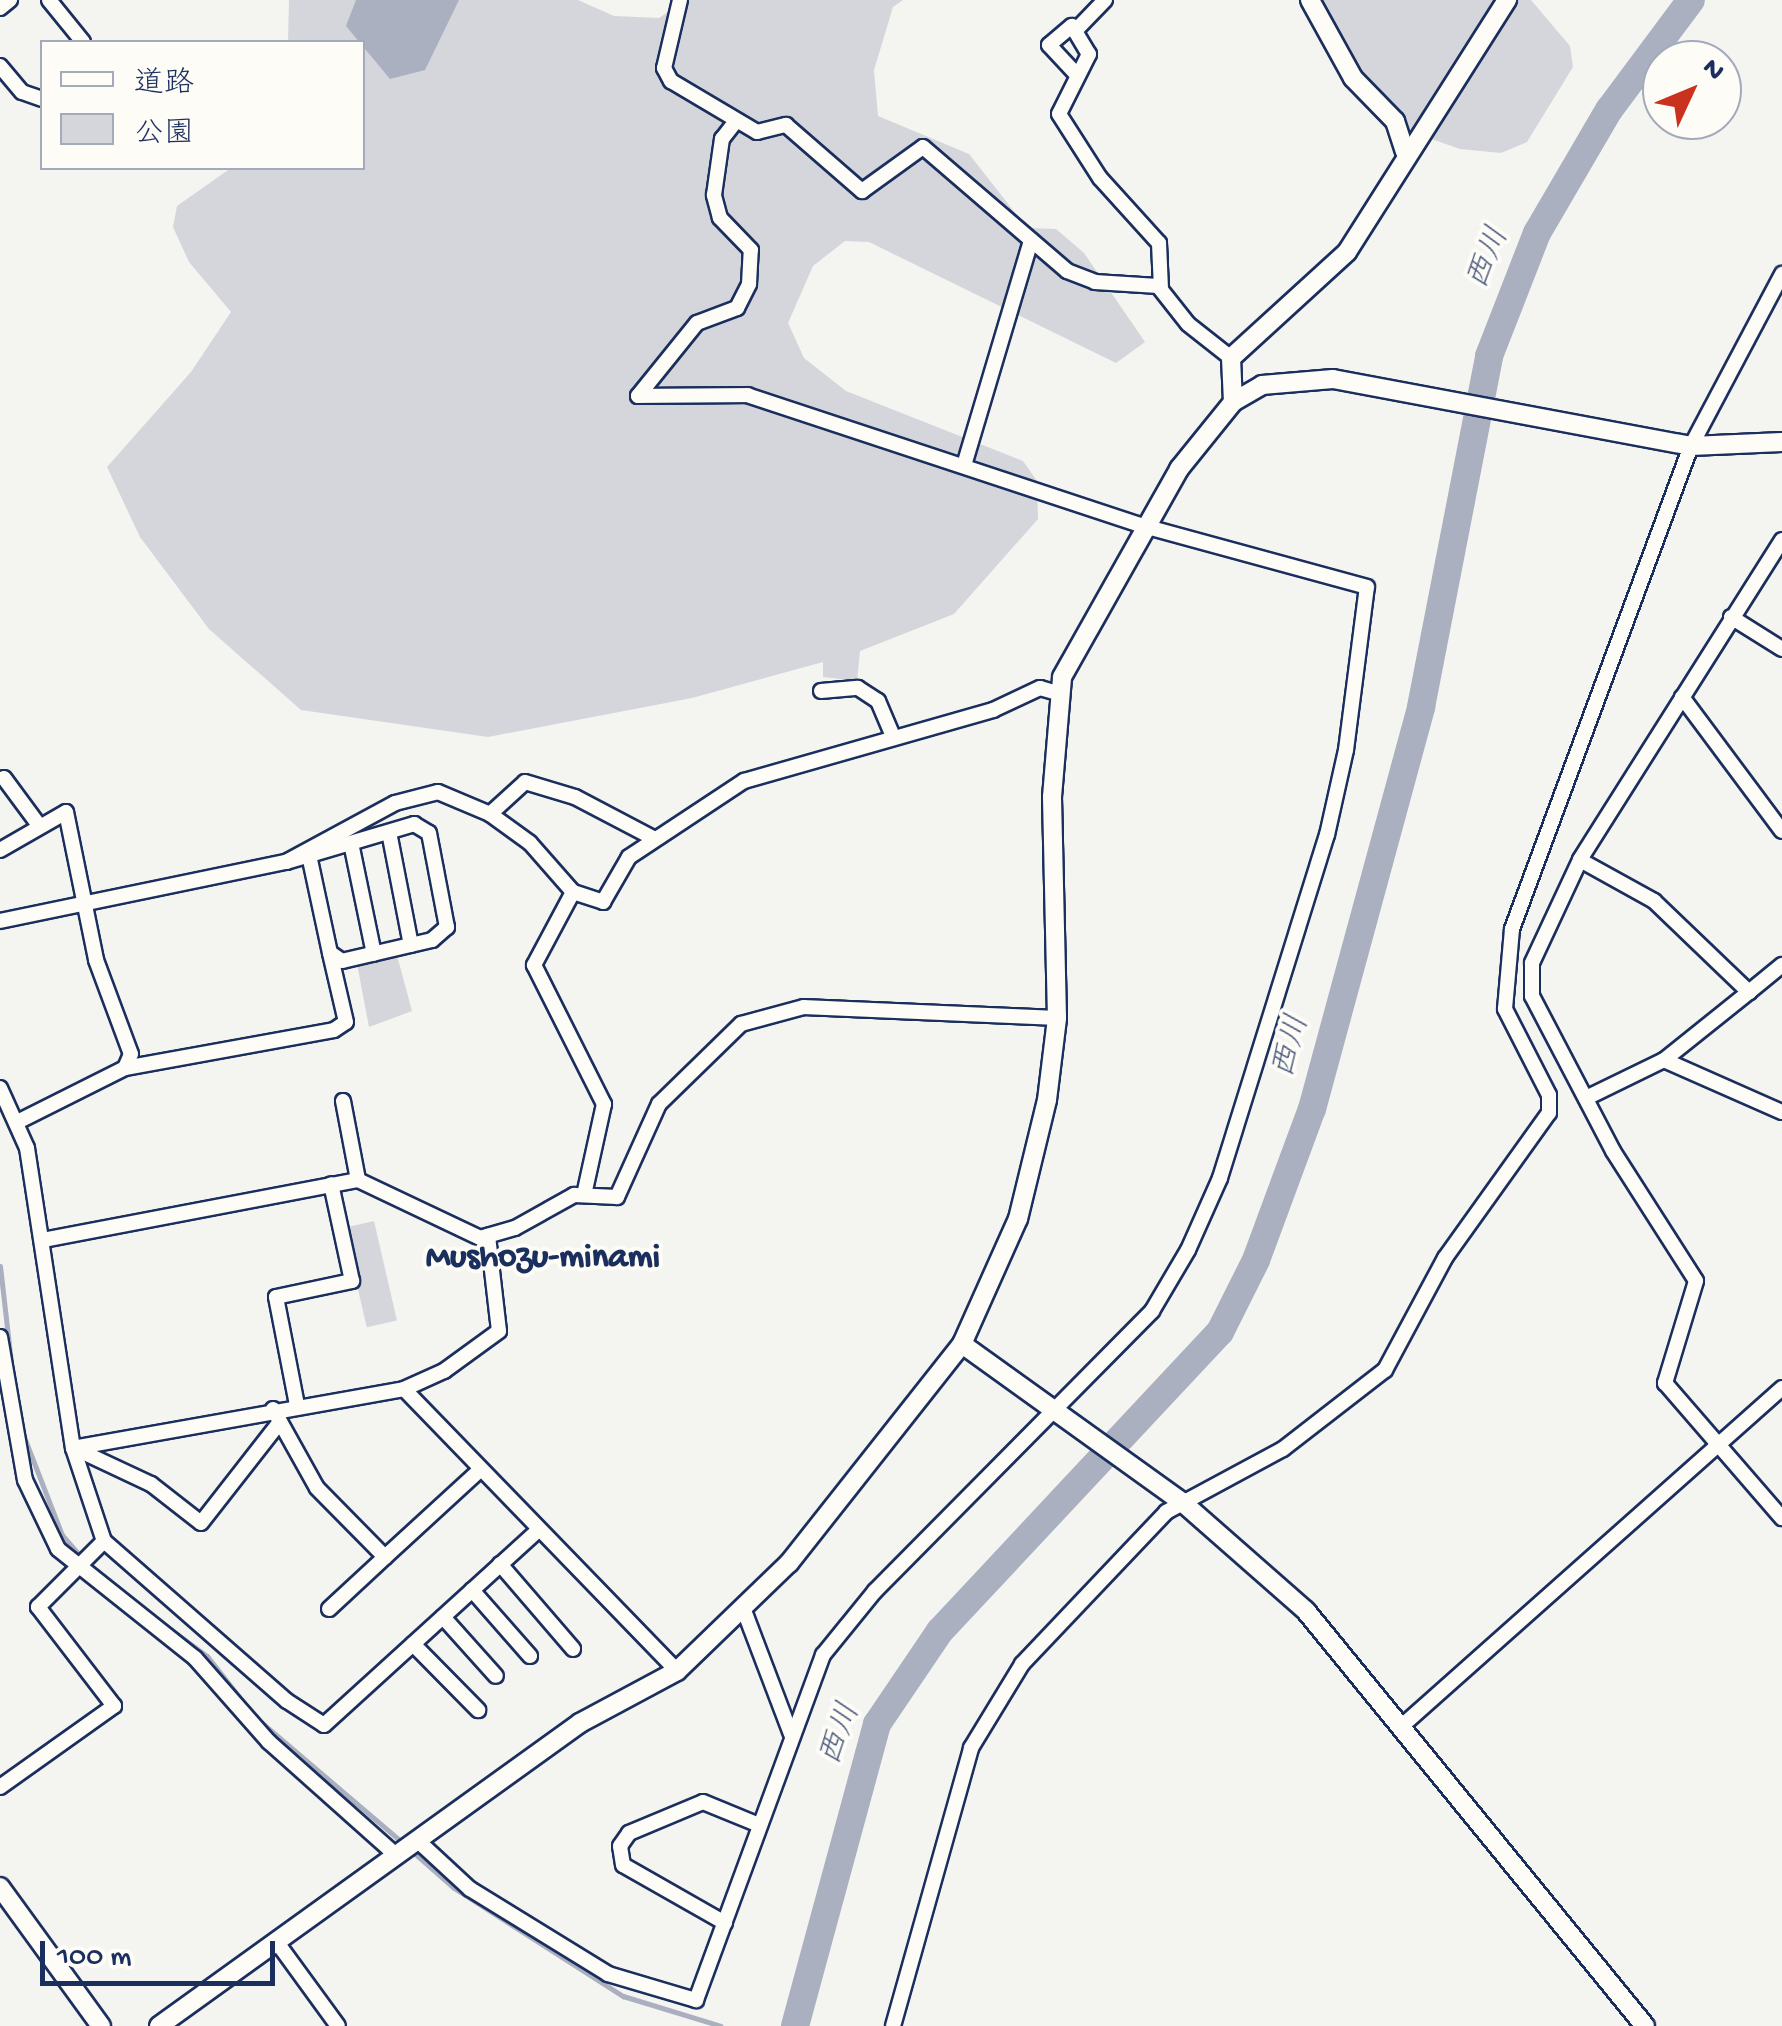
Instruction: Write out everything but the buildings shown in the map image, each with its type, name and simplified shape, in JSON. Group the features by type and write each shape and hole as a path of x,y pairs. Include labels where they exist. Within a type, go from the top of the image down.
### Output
{"street":[{"path":"0,8 10,0"},
{"path":"49,0 81,40"},
{"path":"680,0 664,74 736,120 758,132 786,125 862,191 923,147 1031,240 1094,282 1161,288"},
{"path":"1078,75 1049,45 1078,28 1105,0"},
{"path":"1310,0 1352,78 1395,120 1405,151"},
{"path":"1231,358 1347,252 1405,151 1507,0"},
{"path":"1078,28 1090,54 1060,114 1100,178 1160,243 1161,288 1188,324 1231,358 1233,402"},
{"path":"0,66 22,92 40,98"},
{"path":"418,1840 470,1888 592,1964 688,2002 724,1923 791,1734 838,1632 1062,1420 1152,1311 1220,1178 1328,835 1367,588 748,394 638,396 696,323 736,308 749,284 751,250 720,218 714,195 722,138 736,120"},
{"path":"965,462 1031,240"},
{"path":"893,2026 951,1804 987,1716 1054,1627 1175,1498 1283,1449 1385,1370 1445,1258 1549,1113 1549,1095 1505,1009 1512,929 1690,446 1782,274"},
{"path":"159,2026 580,1723 677,1671 745,1613 962,1344 1018,1219 1057,1018 1058,693 1193,448 1233,402 1296,378 1406,394 1558,427 1690,446 1782,442"},
{"path":"1782,540 1775,566 1732,617 1580,860 1532,963 1532,996 1586,1098 1696,1281 1665,1384 1782,1518"},
{"path":"1732,617 1782,650"},
{"path":"821,690 840,685 868,694 894,736"},
{"path":"286,862 395,804 438,792 490,814 530,843 573,892 603,902 620,867 653,838 744,781 993,710 1040,688 1058,693"},
{"path":"1682,697 1782,832"},
{"path":"4,778 38,824"},
{"path":"490,814 526,782 575,797 653,838"},
{"path":"0,850 38,824 66,812 84,901 131,1054 125,1068"},
{"path":"0,922 84,901 286,862 414,824 429,833 447,926 411,945 374,954 342,961 330,953"},
{"path":"389,832 411,945"},
{"path":"350,843 374,954"},
{"path":"17,1122 125,1068 334,1030 346,1022 309,856"},
{"path":"1580,860 1654,901 1749,992"},
{"path":"573,892 534,965 604,1104 584,1195"},
{"path":"1586,1098 1664,1060 1782,965"},
{"path":"43,1240 358,1180 488,1236 584,1195 616,1198 659,1104 741,1024 804,1006 1057,1018"},
{"path":"1664,1060 1782,1112"},
{"path":"0,1088 17,1122 43,1240 73,1448 104,1540 324,1725 538,1530"},
{"path":"343,1102 358,1180"},
{"path":"297,1406 276,1296 352,1281 331,1184"},
{"path":"73,1448 276,1416 297,1406 404,1389 499,1330 488,1236"},
{"path":"0,1336 25,1480 58,1549 195,1658 269,1742 396,1855"},
{"path":"962,1344 1175,1498 1306,1611 1403,1725 1645,2026"},
{"path":"1403,1725 1782,1388"},
{"path":"404,1389 677,1671"},
{"path":"73,1448 151,1484 201,1523 276,1416"},
{"path":"276,1416 317,1488 385,1557"},
{"path":"328,1609 480,1471"},
{"path":"0,1786 114,1706 38,1607 80,1570 104,1540"},
{"path":"500,1564 573,1649"},
{"path":"472,1590 530,1656"},
{"path":"745,1613 791,1734"},
{"path":"443,1617 496,1676"},
{"path":"412,1644 478,1710"},
{"path":"724,1923 622,1865 620,1846 629,1833 703,1802 759,1825"},
{"path":"0,1887 101,2026"},
{"path":"276,1941 338,2026"}],"green space":[{"path":"289,0 578,0 614,16 659,18 686,0 903,0 893,7 874,70 878,116 969,154 1027,228 1056,229 1084,253 1145,342 1116,363 869,242 845,241 813,266 788,323 804,358 846,391 1023,461 1037,481 1038,519 954,614 860,651 857,681 823,677 823,662 692,698 488,737 301,710 209,629 140,537 107,467 191,372 231,312 189,262 173,227 177,206 228,170 365,170 365,40 288,40"},
{"path":"1316,0 1531,0 1570,46 1573,67 1527,142 1501,153 1460,149 1386,123 1349,90"},
{"path":"389,954 398,959 412,1011 369,1027 357,964"},
{"path":"374,1221 397,1320 367,1327 344,1228"}],"water":[{"path":"356,0 459,0 425,70 390,79 365,49 365,40 358,40 346,26"}],"waterway":[{"name":"西川","path":"795,2026 877,1724 940,1631 1220,1332 1256,1260 1312,1109 1421,707 1489,356 1537,233 1609,110 1691,0"},
{"path":"0,1266 11,1362"},
{"path":"24,1437 62,1535 84,1560"},
{"path":"162,1623 207,1656 255,1717 404,1844"},
{"path":"412,1851 454,1888 623,1996 721,2026"}],"district":[{"name":"Mushozu-minami","path":"543,1259"}]}
